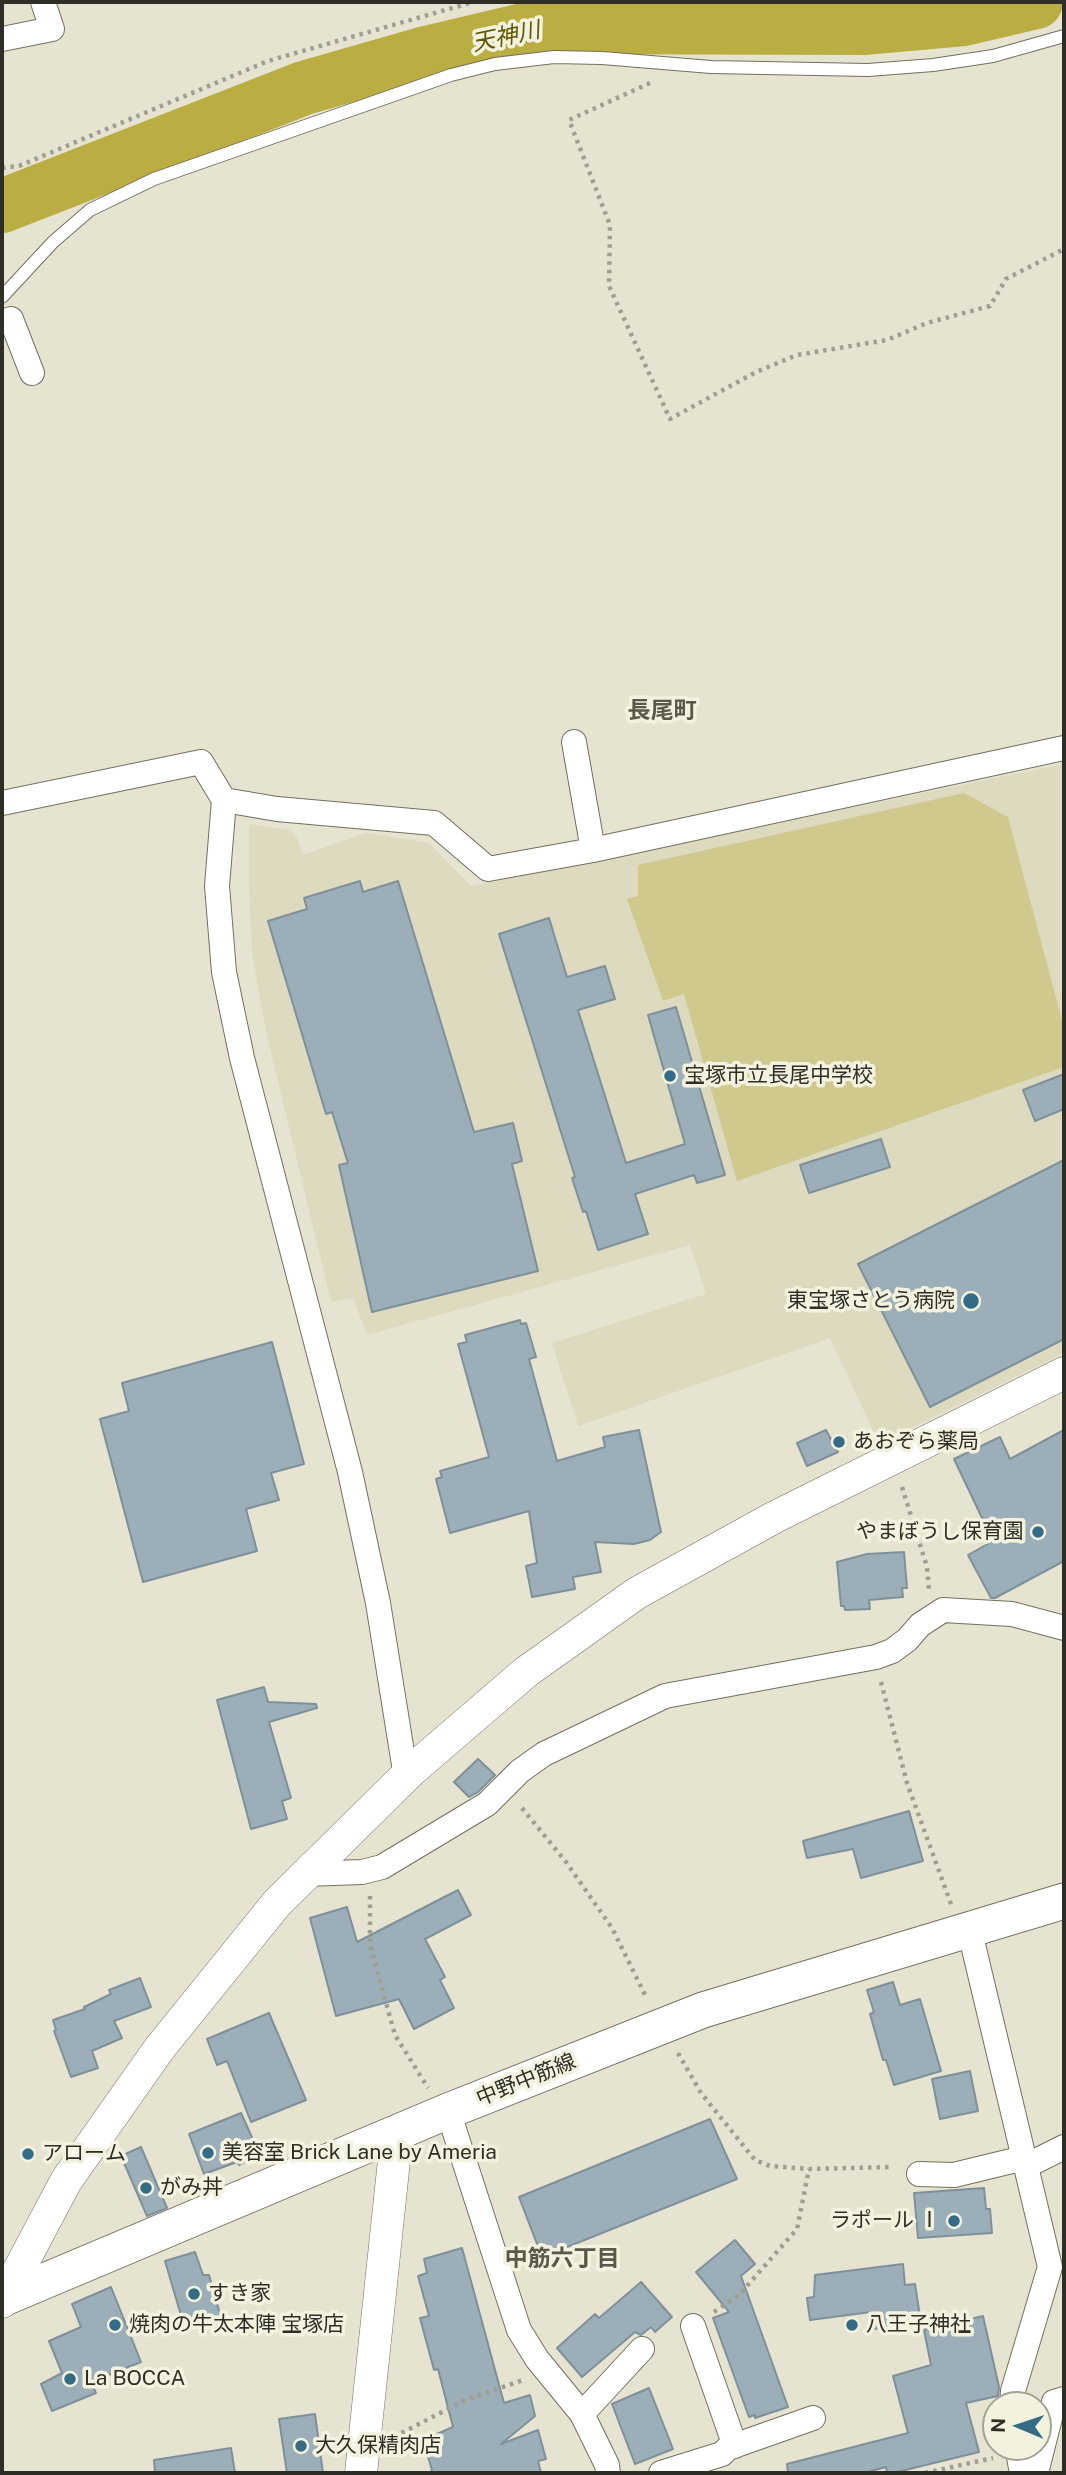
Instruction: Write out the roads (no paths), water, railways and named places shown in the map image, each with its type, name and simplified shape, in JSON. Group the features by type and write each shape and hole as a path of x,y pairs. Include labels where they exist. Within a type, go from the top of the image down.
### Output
{"main road":[{"name":"中野中筋線","path":"3,2300 397,2132 439,2102 961,1918 1064,1901"}],"street":[{"path":"2,39 52,29 43,2"},
{"path":"2,322 11,319 32,373"},
{"path":"574,742 593,850"},
{"path":"224,800 277,809 434,823 488,869 593,850 1064,748"},
{"path":"2,803 201,762 224,800 217,886 224,972 242,1058 352,1485 378,1603 406,1777"},
{"path":"3,2300 66,2181 159,2049 277,1903 406,1777 526,1672 637,1593 775,1517 1064,1373"},
{"path":"306,1874 382,1867 487,1804 504,1785 544,1754 665,1696 876,1657 892,1651 907,1640 920,1625 943,1610 1012,1614 1064,1628"},
{"path":"961,1918 1050,2267 1013,2391"},
{"path":"439,2102 519,2330 547,2372 582,2414 607,2465 608,2473"},
{"path":"361,2473 397,2132"},
{"path":"919,2175 954,2175 1025,2162 1064,2147"},
{"path":"693,2326 735,2445"},
{"path":"582,2414 642,2349"},
{"path":"1035,2473 1054,2402 1064,2399"},
{"path":"662,2473 722,2454 735,2445 813,2418"}],"lane":[{"path":"2,297 53,242 90,210 154,179 451,75 495,64 554,57 602,58 688,66 868,70 993,57 1064,36"}],"waterway":[{"name":"天神川","path":"2,206 304,88 426,53 536,27 863,28 964,19 1036,2"}],"place":[{"name":"宝塚市立長尾中学校","path":"670,1076"},
{"name":"東宝塚さとう病院","path":"971,1301"},
{"name":"あおぞら薬局","path":"839,1442"},
{"name":"やまぼうし保育園","path":"1038,1532"},
{"name":"美容室 Brick Lane by Ameria","path":"208,2153"},
{"name":"アローム","path":"28,2154"},
{"name":"がみ丼","path":"146,2188"},
{"name":"ラポール Ⅰ","path":"954,2221"},
{"name":"すき家","path":"194,2294"},
{"name":"焼肉の牛太本陣 宝塚店","path":"115,2325"},
{"name":"八王子神社","path":"852,2325"},
{"name":"La BOCCA","path":"70,2379"},
{"name":"大久保精肉店","path":"301,2446"}],"district":[{"name":"長尾町","path":"662,711"},
{"name":"中筋六丁目","path":"562,2259"}]}
